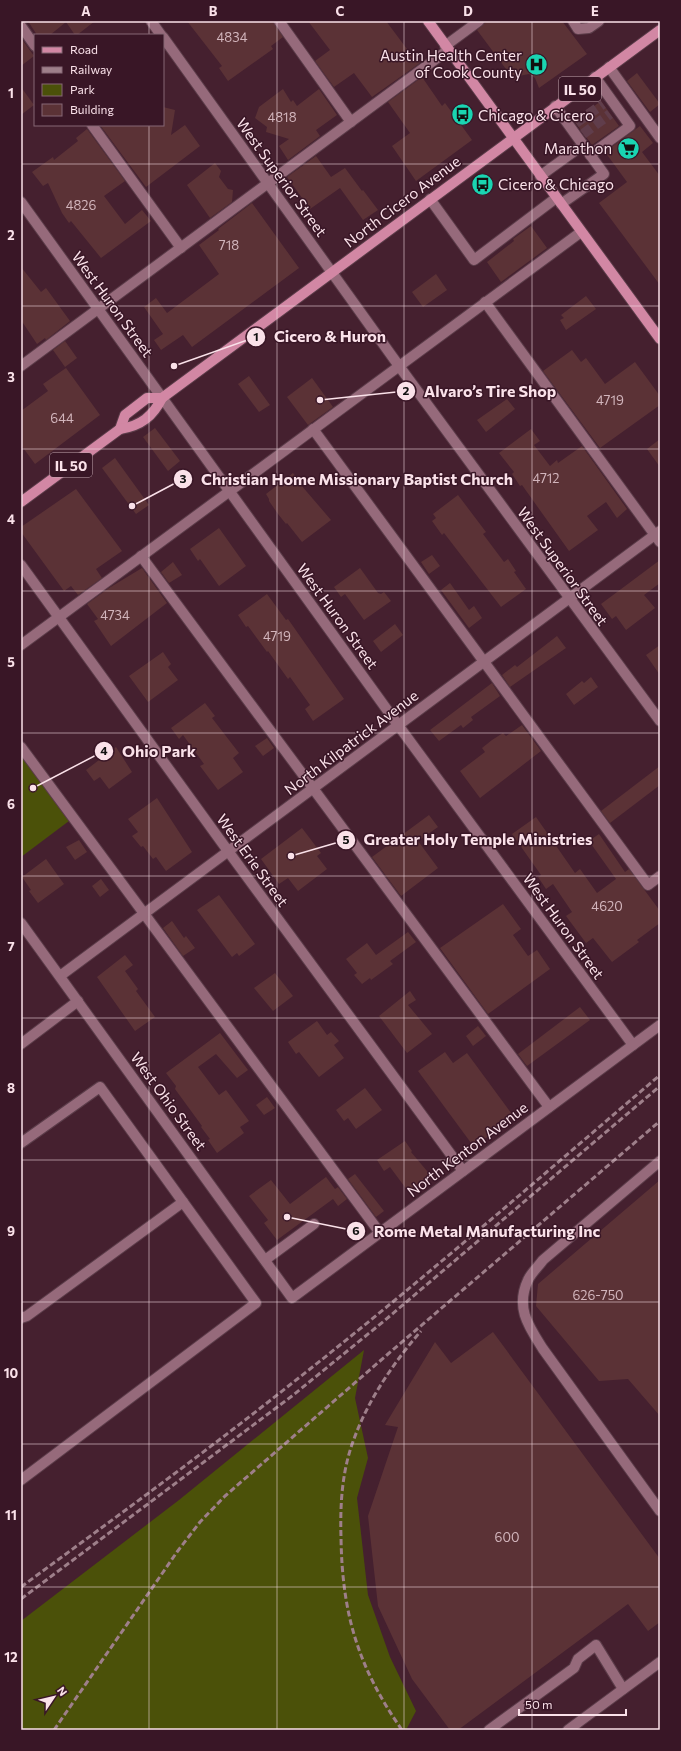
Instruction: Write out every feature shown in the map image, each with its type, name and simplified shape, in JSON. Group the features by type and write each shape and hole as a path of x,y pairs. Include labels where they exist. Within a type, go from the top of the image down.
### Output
{"main road":[{"path":"428,21 660,339"},
{"name":"North Cicero Avenue","path":"21,502 120,429 133,427 156,411 162,398 660,30"},
{"name":"North Cicero Avenue","path":"120,429 125,415 147,398 162,398"}],"street":[{"name":"West Superior Street","path":"151,21 161,34"},
{"path":"279,21 351,122"},
{"path":"21,366 351,122 447,48 479,21"},
{"path":"573,21 578,29 589,28 599,21"},
{"path":"21,26 34,45"},
{"name":"West Superior Street","path":"164,39 399,366 660,722"},
{"path":"609,67 660,138"},
{"path":"590,155 630,126 614,112 606,101 595,77"},
{"path":"430,199 474,260 559,201 604,174 590,155 573,125 556,106"},
{"path":"93,126 181,248"},
{"path":"540,176 581,139"},
{"name":"West Huron Street","path":"21,202 398,726 633,1045"},
{"path":"21,645 581,232"},
{"path":"485,302 658,536"},
{"path":"313,429 648,885 660,876"},
{"name":"North Kilpatrick Avenue","path":"60,976 569,599 658,536"},
{"path":"141,556 549,1107"},
{"name":"West Erie Street","path":"21,565 228,851 463,1171"},
{"path":"21,747 380,1233"},
{"name":"West Ohio Street","path":"21,923 292,1298"},
{"path":"21,1044 78,1001"},
{"name":"North Kenton Avenue","path":"292,1298 660,1024"},
{"path":"21,1143 100,1087 256,1303 21,1480"},
{"path":"660,1161 542,1260 528,1280 522,1300 526,1322 543,1349 660,1511"},
{"path":"21,1318 27,1316 183,1202"},
{"path":"265,1260 314,1224"},
{"path":"489,1730 574,1668 578,1659 596,1645 623,1689"},
{"path":"570,1729 660,1662"}],"green space":[{"path":"21,756 69,821 21,857"},
{"path":"364,1350 355,1398 368,1458 357,1498 368,1595 390,1657 416,1711 406,1730 21,1730 21,1621 179,1500"}],"building":[{"path":"28,21 95,21 78,34 74,34 66,22 51,34 36,34"},
{"path":"187,21 273,21 283,37 271,46 273,49 228,81 219,68 222,66"},
{"path":"308,21 386,21 410,53 412,52 420,63 372,97 354,73 334,87 315,61 330,50"},
{"name":"Austin Health Center of Cook County","path":"487,21 562,21 587,54 539,88 535,78 529,74 519,76 514,80 477,30"},
{"path":"21,38 34,56 21,66"},
{"path":"637,73 660,104 650,112 627,81"},
{"path":"422,77 442,106 445,103 472,140 416,181 392,146 410,133 388,102"},
{"path":"21,87 34,105 21,115"},
{"path":"283,89 291,102 293,100 297,106 319,89 337,115 316,130 320,136 288,160 279,146 289,139 266,132 267,127 255,118 259,107"},
{"path":"601,101 619,126 592,145 574,121"},
{"path":"164,107 175,110 171,135 185,125 200,146 146,187 101,126 164,126"},
{"path":"640,126 653,143 642,152 660,176 660,285 599,203 627,182 605,152"},
{"path":"87,129 125,181 104,196 125,224 142,210 151,221 101,258 71,221 69,223 62,213 48,183 43,186 32,172 53,157 54,160 78,141 76,138"},
{"path":"316,156 331,177 345,168 378,210 363,220 340,188 310,209 287,177"},
{"path":"215,163 221,171 219,177 228,189 233,190 232,202 210,218 187,185"},
{"path":"252,203 299,268 192,347 183,335 161,350 154,340 163,334 144,307 156,298 167,313 219,274 199,245"},
{"path":"531,226 547,248 501,282 487,262 514,241 513,239"},
{"path":"21,267 41,292 46,288 70,321 46,340 45,338 37,344 21,320"},
{"path":"436,274 447,290 423,307 412,292"},
{"path":"586,296 596,309 566,330 560,320 564,318 561,315"},
{"path":"65,341 77,358 65,367 53,350"},
{"path":"572,350 581,362 586,358 605,384 635,362 660,396 660,405 600,448 543,371"},
{"path":"66,368 100,415 35,464 21,445 21,411 48,391 43,384"},
{"path":"249,376 270,405 259,412 238,384"},
{"path":"312,378 333,407 308,425 287,397"},
{"path":"507,399 515,409 486,432 477,420"},
{"path":"155,428 180,461 168,471 143,437"},
{"path":"531,429 540,441 534,445 550,466 557,460 558,463 582,446 627,509 617,518 606,502 587,516 598,530 569,551 522,485 520,486 512,474 514,472 499,453"},
{"path":"660,439 660,467 647,449"},
{"path":"115,458 149,505 136,514 102,468"},
{"path":"293,473 302,484 301,485 331,520 302,542 278,514 266,494"},
{"path":"76,489 122,551 96,569 102,578 78,595 71,586 64,591 21,532 21,527"},
{"path":"458,495 486,532 483,534 504,562 508,559 516,571 514,572 526,589 501,607 444,533 442,535 432,521 436,518 433,514"},
{"path":"219,528 246,566 219,586 200,559 198,561 190,549"},
{"path":"432,555 440,566 429,574 421,562"},
{"path":"660,560 660,583 644,595 655,608 626,630 616,616 612,619 601,604"},
{"path":"173,562 182,575 169,583 161,572"},
{"path":"142,568 167,603 111,646 94,621 98,619 87,604 109,588"},
{"path":"360,568 378,593 381,594 384,592 391,601 364,620 345,594 341,597 334,587"},
{"path":"450,583 469,610 474,606 482,618 469,628 441,590"},
{"path":"267,594 286,620 288,619 344,699 313,721 305,709 310,705 290,677 288,679 268,651 267,652 248,626 246,627 238,615"},
{"path":"395,624 403,635 381,652 373,641"},
{"path":"557,636 566,648 510,687 502,675 515,665 517,667"},
{"path":"660,645 660,675 646,655"},
{"path":"163,652 171,664 168,667 178,680 148,702 129,676"},
{"path":"591,677 598,687 574,705 566,694 582,681 584,683"},
{"path":"492,683 500,696 471,717 473,720 463,728 461,725 439,741 430,730"},
{"path":"205,703 215,716 212,718 239,753 233,758 243,772 218,790 200,766 204,764 183,735 179,739 171,728"},
{"path":"522,725 541,751 480,798 460,771 485,752 482,748 492,740 503,733 506,736"},
{"path":"267,738 274,748 263,756 255,746"},
{"path":"116,747 132,772 109,789 100,777 94,781 86,770"},
{"path":"660,766 660,785 610,823 601,811"},
{"path":"157,798 192,852 166,871 156,857 153,859 143,846 141,847 132,836 138,832 128,819"},
{"path":"429,815 438,827 418,841 438,868 401,896 372,857"},
{"path":"536,817 575,873 580,869 597,893 616,879 589,841 599,834 625,872 629,869 660,911 660,923 637,940 639,942 612,962 593,938 586,943 566,916 572,912 553,884 546,889 538,877 541,875 512,834"},
{"path":"302,828 321,853 317,856 327,869 298,891 288,878 279,884 261,859"},
{"path":"79,840 87,852 75,860 66,847"},
{"path":"46,859 64,884 38,903 29,891 31,890 22,877"},
{"path":"101,879 109,890 100,897 92,886"},
{"path":"219,895 255,944 239,956 237,953 232,957 197,910"},
{"path":"503,904 521,929 513,935 528,956 537,950 550,969 488,1014 440,948"},
{"path":"172,921 184,938 186,936 195,948 183,956 163,928"},
{"path":"408,932 416,942 390,961 393,964 371,980 370,978 362,984 354,975 357,973 346,959 367,943 376,955"},
{"path":"125,955 133,965 125,971 138,989 136,991 155,1017 135,1031 97,977"},
{"path":"275,973 293,996 273,1011 254,988"},
{"path":"410,991 416,1000 408,1005 432,1034 407,1053 379,1016"},
{"path":"580,1007 590,1020 527,1066 518,1054"},
{"path":"317,1021 327,1035 331,1032 339,1041 334,1045 344,1058 319,1077 299,1052 296,1054 288,1042"},
{"path":"478,1026 486,1036 473,1046 466,1036"},
{"path":"220,1033 248,1070 237,1078 216,1054 198,1067 219,1095 226,1090 249,1121 240,1127 244,1133 217,1153 208,1140 210,1139 201,1127 202,1126 175,1089 176,1086 166,1073"},
{"path":"445,1052 453,1063 467,1053 514,1117 474,1147 418,1071"},
{"path":"365,1088 382,1110 356,1129 348,1118 344,1121 336,1110"},
{"path":"267,1097 275,1108 264,1115 256,1105"},
{"path":"405,1141 412,1151 411,1152 432,1177 410,1194 390,1167 384,1171 377,1160"},
{"path":"355,1174 384,1211 376,1217 348,1179"},
{"path":"326,1177 335,1189 338,1187 347,1199 338,1206 333,1199 277,1240 264,1223 268,1220 249,1196 271,1180 290,1204"},
{"path":"660,1180 660,1416 628,1379 599,1381 536,1306 538,1284"},
{"path":"493,1332 660,1559 660,1622 648,1631 628,1604 458,1730 450,1730 412,1679 378,1606 368,1516 398,1427 385,1425 435,1342 451,1363"}],"tunnel":[{"path":"576,123 603,104"},
{"path":"583,134 610,114"}],"railway":[{"path":"21,1587 191,1461 338,1347 385,1309 660,1075"},
{"path":"21,1599 292,1396 384,1321 660,1086"},
{"path":"54,1730 177,1552 200,1522 225,1496 660,1121"},
{"path":"402,1730 374,1684 355,1639 349,1615 342,1565 342,1500 344,1475 350,1451 360,1424 383,1382 401,1355 421,1331"}],"place":[{"name":"Austin Health Center of Cook County","path":"537,64"},
{"name":"Chicago & Cicero","path":"462,115"},
{"name":"Marathon","path":"628,148"},
{"name":"Cicero & Chicago","path":"483,184"},
{"name":"Cicero & Huron","path":"174,366"},
{"name":"Alvaro’s Tire Shop","path":"320,400"},
{"name":"Christian Home Missionary Baptist Church","path":"132,506"},
{"name":"Ohio Park","path":"33,788"},
{"name":"Greater Holy Temple Ministries","path":"291,856"},
{"name":"Rome Metal Manufacturing Inc","path":"287,1217"}]}
